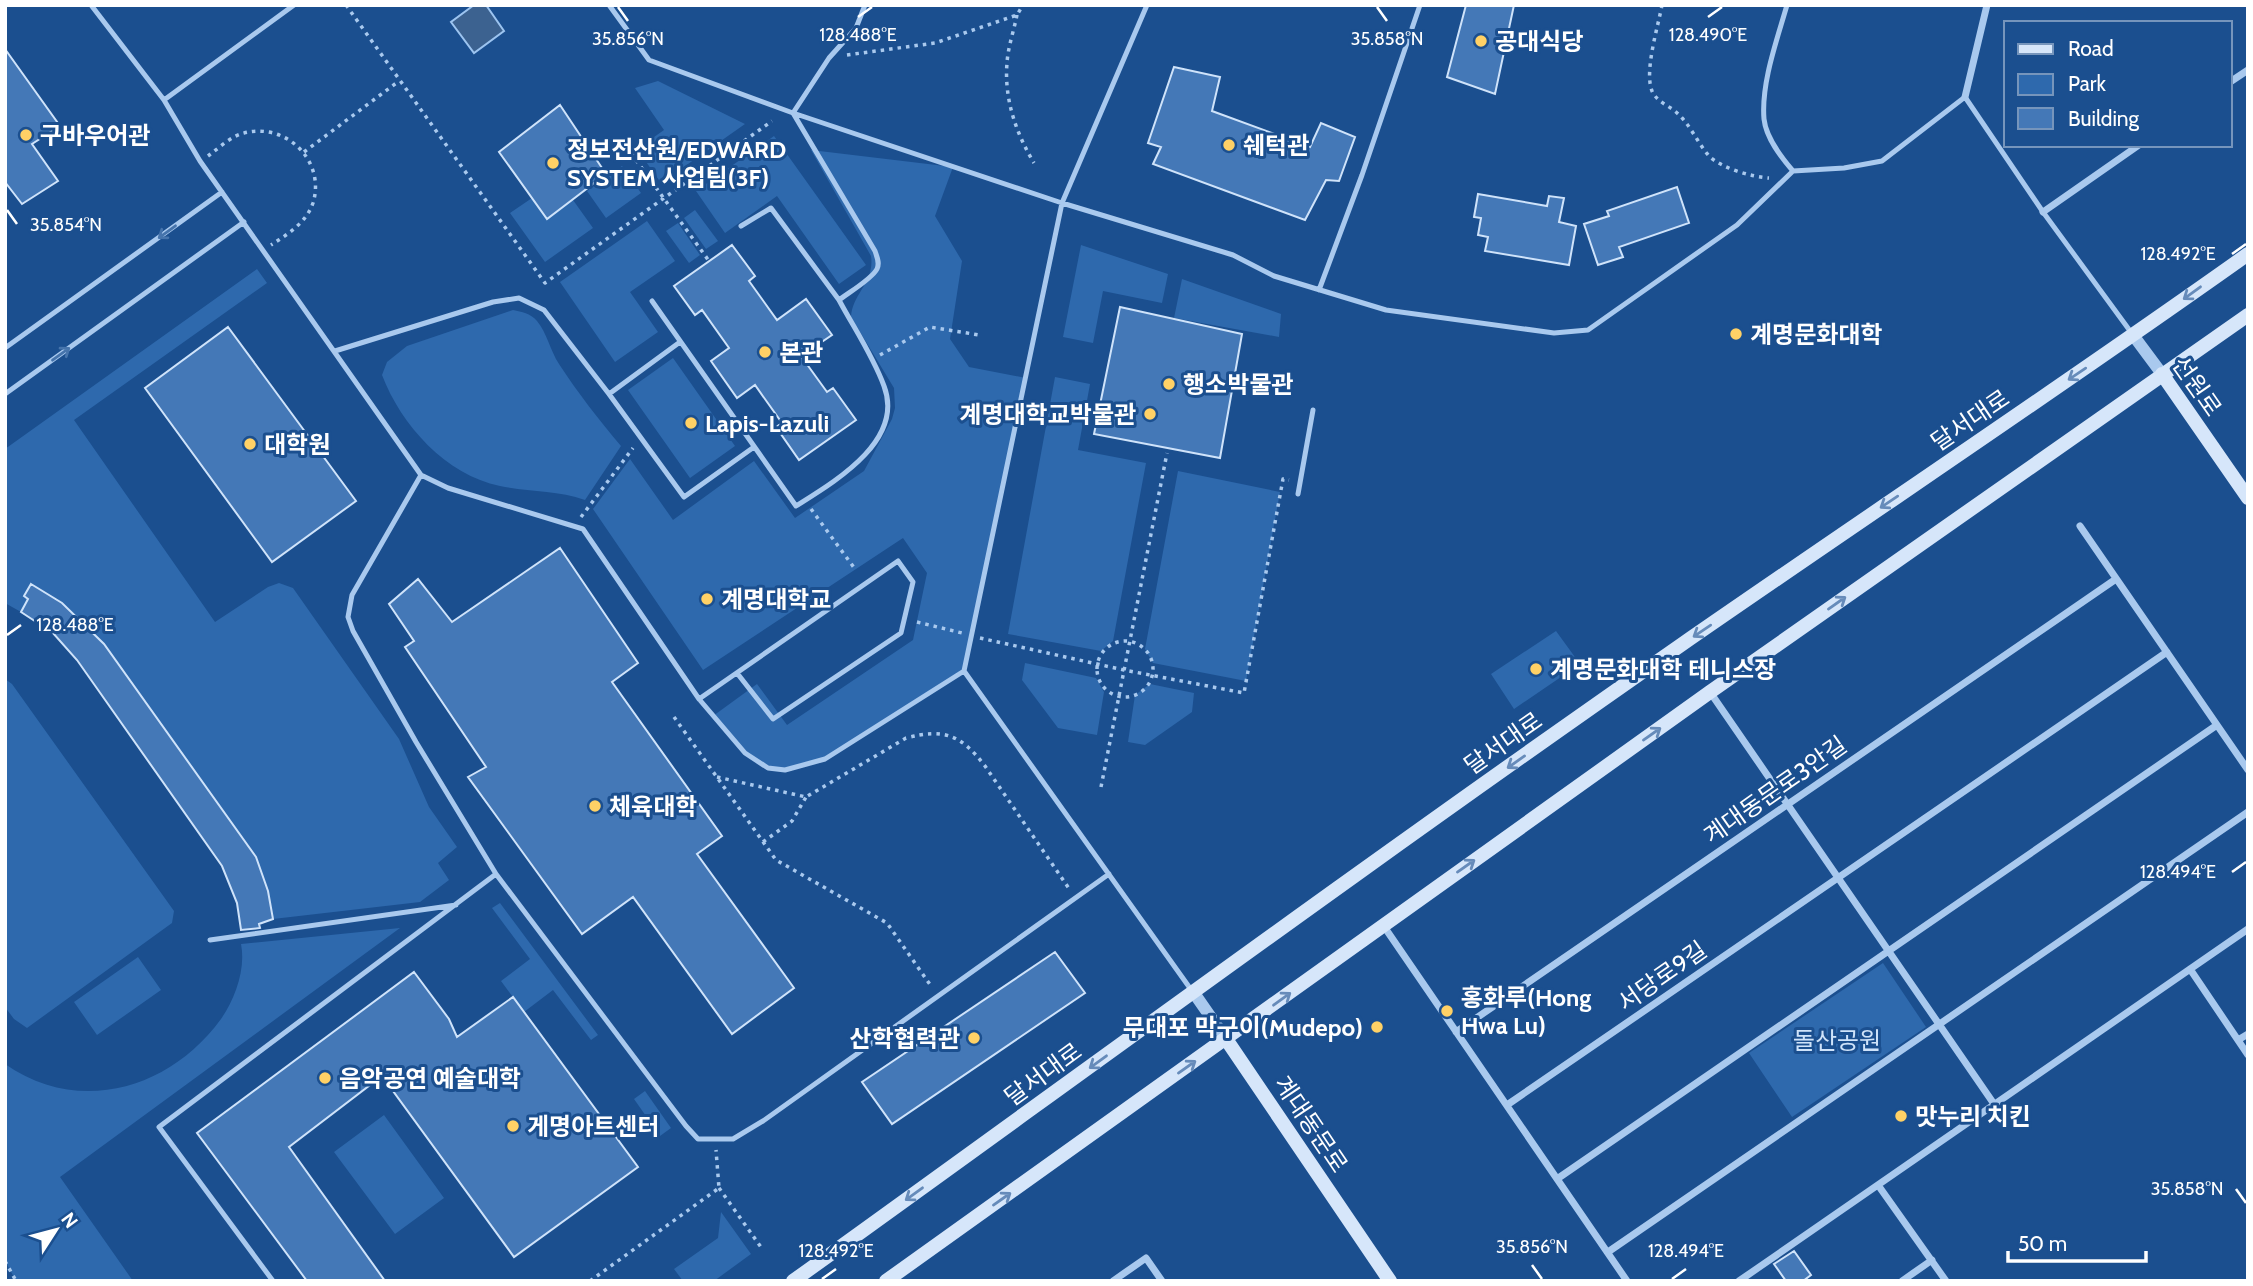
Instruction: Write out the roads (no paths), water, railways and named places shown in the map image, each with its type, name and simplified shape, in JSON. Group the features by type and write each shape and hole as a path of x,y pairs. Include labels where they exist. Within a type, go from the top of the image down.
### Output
{"main road":[{"name":"달서대로","path":"793,1281 1351,878 2248,254"},
{"path":"886,1281 1710,692 2248,315"},
{"name":"선원로","path":"2162,374 2248,498"},
{"name":"계대동문로","path":"1226,1039 1390,1281"}],"street":[{"path":"1965,97 1987,5"},
{"path":"2232,81 2248,70"},
{"path":"2043,212 2136,147"},
{"name":"선원로","path":"2133,335 2162,374"},
{"path":"2080,526 2248,770"},
{"name":"계대동문로3안길","path":"1456,1032 2116,579"},
{"path":"1838,878 2167,652"},
{"path":"1710,692 1994,1104"},
{"path":"1557,1179 2217,725"},
{"path":"1608,1252 2248,813"},
{"name":"서당로9길","path":"1507,1105 1838,878"},
{"path":"1383,925 1627,1281"},
{"path":"1739,1281 2248,929"},
{"path":"2190,969 2248,1055"},
{"name":"계대동문로","path":"1194,993 1226,1039"},
{"path":"2238,1040 2248,1034"},
{"path":"1878,1185 1946,1281"},
{"path":"1113,1281 1146,1258 1162,1281"},
{"path":"1902,1281 1932,1260"}],"lane":[{"path":"92,5 164,100 200,161 421,475 448,488 583,529 699,699 745,753 768,768 785,770 825,759 964,671"},
{"path":"164,100 294,5"},
{"path":"609,5 649,60 793,113 1062,204 1233,255 1274,276 1386,310 1554,333 1588,330 1737,225 1793,172 1844,168 1882,161 1965,97 2043,212 2133,335"},
{"path":"793,113 829,58 856,28 866,5"},
{"path":"1147,5 1062,204 964,671 1194,993"},
{"path":"1319,290 1362,175 1420,5"},
{"path":"1787,5 1767,79 1764,121 1777,152 1793,172"},
{"path":"793,113 878,260 878,268 839,300"},
{"path":"5,348 222,192"},
{"path":"652,301 796,506 852,469 876,441 885,423 888,406 884,387 839,300 771,208 741,226"},
{"path":"5,394 244,222"},
{"path":"335,351 494,302 519,298 544,310 684,497 754,447"},
{"path":"609,394 680,342"},
{"path":"1298,494 1314,410"},
{"path":"421,475 352,595 348,617 353,631 496,874 698,1139 733,1139 763,1121 1109,874"},
{"path":"699,699 898,561 913,582 901,633 773,719 737,673"},
{"path":"273,1281 159,1127 496,874"},
{"path":"210,940 457,905"}],"place":[{"name":"공대식당","path":"1481,41"},
{"name":"구바우어관","path":"26,135"},
{"name":"쉐턱관","path":"1229,145"},
{"name":"정보전산원/EDWARD SYSTEM 사업팀(3F)","path":"553,163"},
{"name":"계명문화대학","path":"1736,334"},
{"name":"본관","path":"765,352"},
{"name":"행소박물관","path":"1169,384"},
{"name":"계명대학교박물관","path":"1150,414"},
{"name":"Lapis-Lazuli","path":"691,423"},
{"name":"대학원","path":"250,444"},
{"name":"계명대학교","path":"707,599"},
{"name":"계명문화대학 테니스장","path":"1536,669"},
{"name":"체육대학","path":"595,806"},
{"name":"홍화루(Hong Hwa Lu)","path":"1447,1011"},
{"name":"무대포 막구이(Mudepo)","path":"1377,1027"},
{"name":"산학협력관","path":"974,1038"},
{"name":"음악공연 예술대학","path":"325,1078"},
{"name":"맛누리 치킨","path":"1901,1116"},
{"name":"게명아트센터","path":"513,1126"}],"park label":[{"name":"돌산공원","path":"1837,1040"}]}
